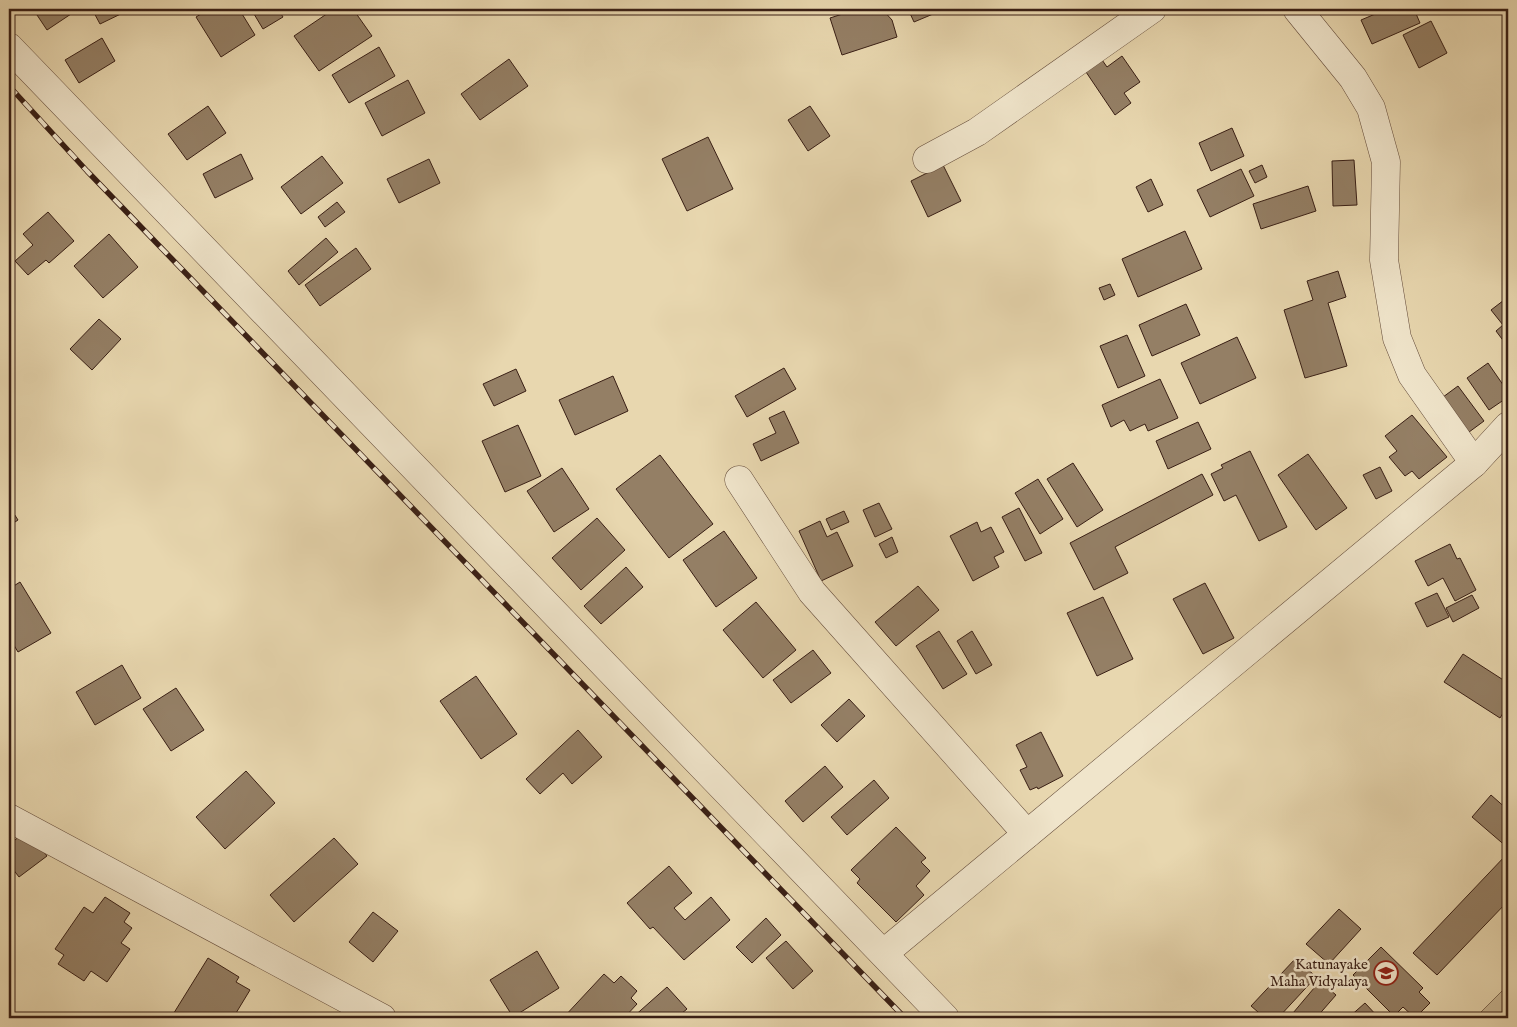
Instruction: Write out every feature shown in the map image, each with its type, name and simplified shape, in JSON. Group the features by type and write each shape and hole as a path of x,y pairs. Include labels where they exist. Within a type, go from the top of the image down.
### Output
{"street":[{"path":"927,159 977,132 1152,9"},
{"path":"1297,9 1353,78 1371,108 1386,162 1384,260 1397,338 1412,375 1474,463"},
{"path":"9,47 945,1018"},
{"path":"884,953 1474,463 1508,426"},
{"path":"739,480 812,592 1027,834"},
{"path":"9,818 382,1018"}],"shaded area":[{"path":"1508,985 1508,1018 1475,1018"}],"building":[{"path":"33,9 72,9 74,12 47,30"},
{"path":"92,9 131,9 100,24"},
{"path":"209,9 239,9 255,35 221,57 196,17"},
{"path":"251,9 278,9 283,17 263,29"},
{"path":"334,9 353,9 372,36 319,71 294,36"},
{"path":"858,9 882,9 892,20 897,37 842,55 830,18"},
{"path":"908,9 945,9 914,22"},
{"path":"1387,9 1414,9 1420,23 1372,44 1361,20"},
{"path":"1431,21 1447,53 1419,68 1403,35"},
{"path":"102,38 115,61 79,83 65,60"},
{"path":"379,47 395,76 349,103 332,75"},
{"path":"1122,56 1140,82 1124,93 1131,103 1115,115 1084,69 1100,57 1107,67"},
{"path":"509,59 528,86 480,120 461,94"},
{"path":"408,80 425,113 382,136 365,103"},
{"path":"208,106 226,133 187,160 168,134"},
{"path":"810,106 830,136 808,151 788,120"},
{"path":"1232,128 1244,156 1211,171 1199,143"},
{"path":"708,137 733,189 687,211 662,159"},
{"path":"241,154 253,179 215,198 203,174"},
{"path":"322,156 343,183 301,214 281,187"},
{"path":"429,159 440,183 399,203 387,179"},
{"path":"1354,160 1357,205 1333,206 1332,161"},
{"path":"943,165 961,201 928,217 911,181"},
{"path":"1262,165 1267,177 1255,183 1249,171"},
{"path":"1241,169 1254,196 1210,217 1197,190"},
{"path":"1151,179 1163,205 1148,212 1136,187"},
{"path":"1308,186 1316,211 1261,229 1253,204"},
{"path":"337,202 345,212 325,227 318,217"},
{"path":"48,212 74,241 49,263 46,260 28,275 15,261 33,245 23,234"},
{"path":"1185,231 1202,269 1138,297 1122,259"},
{"path":"109,234 138,267 103,298 74,266"},
{"path":"326,238 338,252 299,285 288,271"},
{"path":"356,248 371,269 320,306 305,285"},
{"path":"1338,271 1346,297 1328,303 1347,366 1305,378 1284,310 1313,300 1307,281"},
{"path":"1110,284 1115,295 1104,300 1099,288"},
{"path":"1508,297 1508,347 1496,331 1503,325 1491,310"},
{"path":"1186,304 1200,335 1152,356 1139,325"},
{"path":"99,319 121,339 92,370 70,349"},
{"path":"1127,335 1145,376 1118,388 1100,346"},
{"path":"1237,337 1256,378 1200,404 1181,363"},
{"path":"1488,363 1508,392 1508,397 1489,410 1467,378"},
{"path":"784,368 796,389 747,417 735,396"},
{"path":"516,369 526,391 494,406 483,384"},
{"path":"613,376 628,411 575,435 559,400"},
{"path":"1160,379 1178,418 1148,431 1145,424 1130,431 1124,420 1111,427 1102,405"},
{"path":"1458,386 1484,421 1465,435 1439,400"},
{"path":"784,411 799,443 761,461 753,444 776,433 769,418"},
{"path":"1412,415 1447,457 1419,479 1412,471 1405,476 1389,457 1397,451 1385,436"},
{"path":"1198,422 1211,449 1168,469 1156,441"},
{"path":"518,425 541,476 505,492 482,441"},
{"path":"1250,451 1287,527 1259,541 1236,495 1224,501 1211,474 1223,468 1221,465"},
{"path":"1308,454 1347,508 1316,530 1278,475"},
{"path":"660,455 713,524 669,558 616,489"},
{"path":"1073,463 1103,510 1077,527 1047,479"},
{"path":"1380,467 1392,491 1376,499 1363,475"},
{"path":"562,468 589,509 554,532 527,491"},
{"path":"1202,474 1213,495 1115,547 1128,573 1094,590 1070,543"},
{"path":"1038,479 1063,519 1040,534 1015,493"},
{"path":"879,503 892,529 875,537 863,510"},
{"path":"9,506 18,520 9,526"},
{"path":"1019,508 1042,553 1025,561 1002,517"},
{"path":"844,511 849,522 831,530 826,519"},
{"path":"597,518 625,550 581,590 552,558"},
{"path":"820,521 827,537 837,532 853,566 821,581 799,531"},
{"path":"977,522 981,532 991,527 1004,552 994,557 999,567 973,581 950,536"},
{"path":"724,531 757,578 716,607 683,560"},
{"path":"892,537 898,552 886,558 879,544"},
{"path":"1450,544 1457,559 1460,558 1476,590 1455,601 1443,578 1428,586 1415,561"},
{"path":"626,567 643,587 601,624 584,606"},
{"path":"20,582 51,633 18,652 9,637 9,589"},
{"path":"1205,583 1234,638 1203,654 1173,599"},
{"path":"918,586 939,610 896,646 875,622"},
{"path":"1437,593 1449,617 1427,627 1415,603"},
{"path":"1472,595 1479,608 1453,622 1446,608"},
{"path":"1103,597 1133,659 1097,676 1067,613"},
{"path":"756,602 796,650 763,678 723,630"},
{"path":"939,631 967,674 943,689 916,646"},
{"path":"972,631 992,665 976,674 957,641"},
{"path":"813,650 831,673 791,703 773,680"},
{"path":"1463,654 1508,683 1508,705 1500,718 1444,682"},
{"path":"122,665 141,698 95,725 76,692"},
{"path":"476,676 517,734 481,759 440,701"},
{"path":"176,688 204,730 171,751 143,709"},
{"path":"849,699 865,716 837,742 821,725"},
{"path":"578,730 602,757 572,784 563,773 540,794 526,779"},
{"path":"1041,732 1063,776 1038,789 1037,787 1030,790 1020,770 1027,767 1016,745"},
{"path":"825,766 843,787 803,822 785,801"},
{"path":"246,771 275,803 225,849 196,817"},
{"path":"874,780 889,798 847,835 831,817"},
{"path":"1491,795 1508,810 1508,848 1472,817"},
{"path":"896,827 926,858 921,862 930,871 916,886 924,895 896,922 857,883 860,879 851,870"},
{"path":"27,830 47,856 19,877 9,864 9,845"},
{"path":"334,838 358,864 294,922 270,895"},
{"path":"1507,854 1508,901 1437,975 1413,953"},
{"path":"669,866 692,893 674,908 685,920 711,897 730,920 684,960 653,927 650,929 627,903"},
{"path":"105,897 130,913 124,922 132,928 121,943 130,949 107,982 91,971 84,981 58,964 64,955 55,949 84,907 93,913"},
{"path":"1339,909 1361,929 1329,964 1306,944"},
{"path":"373,912 398,931 373,962 349,942"},
{"path":"766,918 781,935 752,963 736,947"},
{"path":"786,941 813,971 793,989 766,958"},
{"path":"1381,947 1423,988 1419,992 1430,1003 1415,1018 1403,1007 1394,1016 1353,975"},
{"path":"537,951 559,988 513,1017 490,980"},
{"path":"208,958 239,977 236,982 250,990 233,1018 219,1018 215,1016 214,1018 176,1018 172,1016"},
{"path":"1296,958 1316,977 1278,1018 1265,1018 1251,1006"},
{"path":"604,974 614,983 621,976 637,991 631,998 637,1004 624,1018 563,1018"},
{"path":"1320,981 1336,995 1316,1018 1299,1018 1293,1013"},
{"path":"667,987 687,1009 676,1018 632,1018"},
{"path":"1365,1003 1379,1018 1348,1018"}],"railway":[{"path":"9,86 87,171 905,1018"}],"place":[{"name":"Katunayake Maha Vidyalaya","path":"1386,973"}]}
